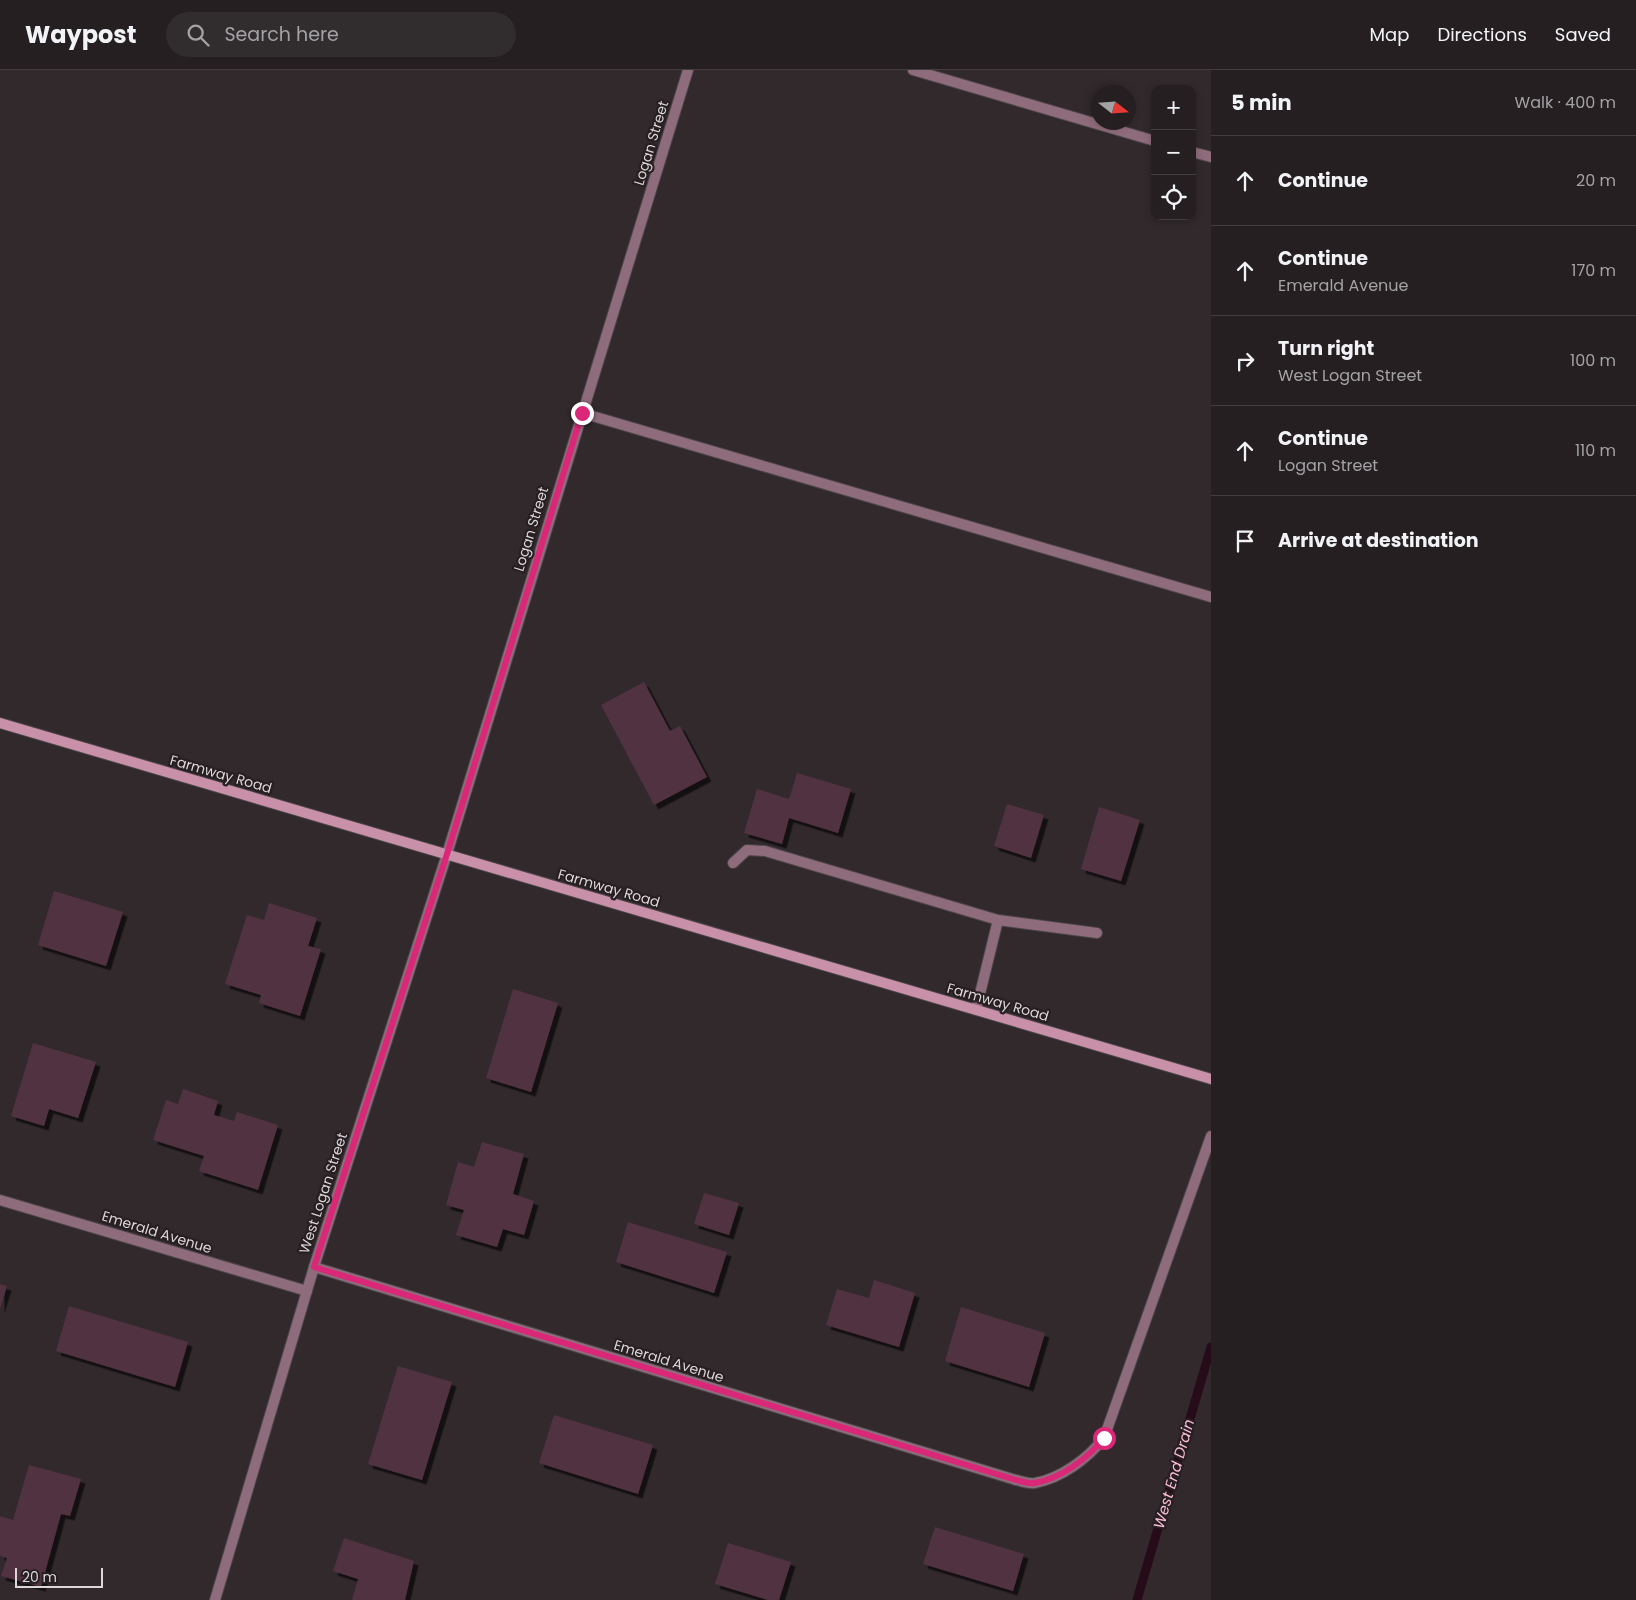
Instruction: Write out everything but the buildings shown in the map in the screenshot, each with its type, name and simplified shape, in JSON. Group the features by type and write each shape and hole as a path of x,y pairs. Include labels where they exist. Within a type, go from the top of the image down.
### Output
{"main road":[{"name":"Farmway Road","path":"0,722 1211,1080"}],"street":[{"name":"Logan Street","path":"447,854 688,70"},
{"path":"913,70 1151,140"},
{"path":"1196,153 1211,157"},
{"path":"582,413 1211,597"},
{"path":"733,863 747,850 765,851 998,920 1097,933"},
{"name":"West Logan Street","path":"215,1600 314,1267 447,854"},
{"path":"976,1010 998,920"},
{"name":"Emerald Avenue","path":"314,1267 1016,1480 1034,1483 1062,1472 1090,1455 1104,1438 1211,1136"},
{"name":"Emerald Avenue","path":"0,1200 307,1291"}],"waterway":[{"name":"West End Drain","path":"1137,1600 1211,1347"}],"route":[{"path":"582,413 447,854 314,1267 1016,1480 1034,1483 1062,1472 1090,1455 1104,1438"}]}
